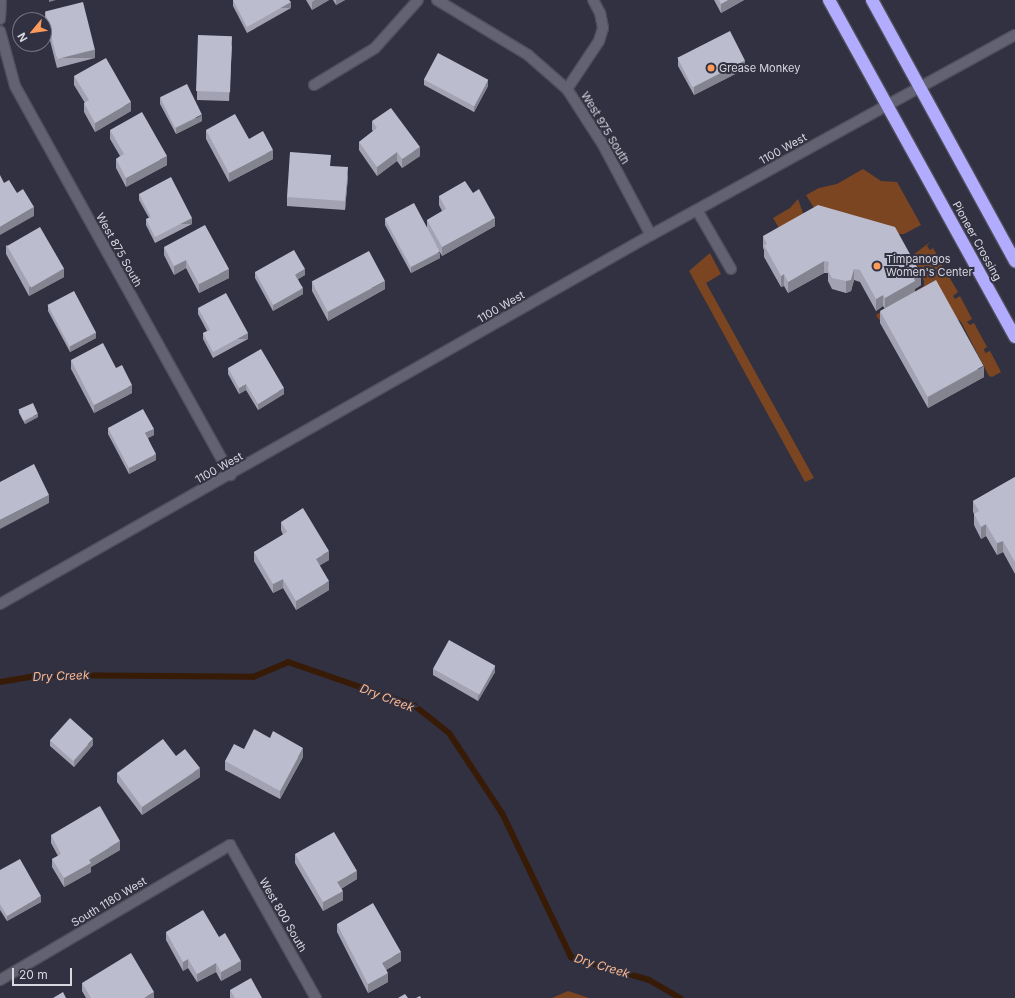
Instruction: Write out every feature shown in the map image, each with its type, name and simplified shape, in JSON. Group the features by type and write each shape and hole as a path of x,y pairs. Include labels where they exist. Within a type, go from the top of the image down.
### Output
{"highway":[{"path":"829,0 888,106"},
{"path":"872,0 1015,261"},
{"name":"Pioneer Crossing","path":"888,106 1015,337"}],"street":[{"path":"0,19 1,0"},
{"path":"314,85 375,48 418,0"},
{"name":"West 975 South","path":"437,0 528,55 567,89 602,143 652,235"},
{"path":"567,89 599,41 603,28 600,13 592,0"},
{"name":"West 875 South","path":"0,30 15,86 231,475"},
{"name":"1100 West","path":"0,604 231,475 652,235 1015,35"},
{"path":"697,210 731,269"},
{"name":"South 1180 West","path":"0,980 230,845"},
{"name":"West 800 South","path":"230,845 316,998"}],"shaded area":[{"path":"863,169 881,181 897,182 921,225 904,234 895,234 816,211 806,195 819,188 837,184"},
{"path":"798,199 804,216 782,233 773,218 790,208"},
{"path":"930,242 927,246 930,250 933,248 943,265 939,268 941,272 945,270 958,292 953,296 955,299 960,296 972,319 967,322 970,325 974,323 987,347 984,349 985,353 990,351 1001,372 992,377 989,376 961,322 928,293 879,320 876,315 924,286 924,281 913,255"},
{"path":"710,253 721,274 706,283 814,478 805,482 689,271"},
{"path":"568,991 589,998 552,998"}],"building":[{"path":"233,0 289,0 291,2 247,27"},
{"path":"719,0 728,0 721,4"},
{"path":"83,2 95,50 57,59 52,39 52,12 45,12"},
{"name":"Grease Monkey","path":"730,31 745,60 692,87 677,58"},
{"path":"198,35 232,36 230,92 196,91"},
{"path":"438,53 488,80 474,106 424,79"},
{"path":"106,58 131,102 95,123 84,103 89,100 74,76"},
{"path":"187,84 202,115 175,128 160,97"},
{"path":"391,108 420,147 402,159 397,152 377,167 359,142 377,128 372,121"},
{"path":"142,112 167,156 126,178 116,159 124,154 110,130"},
{"path":"235,114 249,139 263,131 273,150 229,173 206,130"},
{"path":"290,152 331,155 330,166 348,167 345,201 287,197"},
{"path":"0,175 4,183 9,180 17,193 23,189 34,207 0,227"},
{"path":"171,177 192,218 155,237 146,219 151,217 139,194"},
{"path":"465,181 473,193 479,189 495,218 442,247 427,220 446,209 439,196"},
{"path":"414,203 440,252 411,267 385,218"},
{"path":"818,205 895,227 921,274 914,278 915,281 885,298 883,295 876,299 860,270 854,269 851,280 846,281 832,278 828,270 829,262 824,261 788,282 784,274 781,276 764,245 767,244 763,236"},
{"path":"205,225 229,269 199,284 186,260 174,266 164,247"},
{"path":"40,227 64,269 31,288 7,246"},
{"path":"294,250 305,269 295,275 303,288 273,305 255,272"},
{"path":"369,251 385,281 328,312 312,282"},
{"path":"936,280 984,366 928,397 880,311"},
{"path":"74,291 96,332 70,347 48,305"},
{"path":"226,293 248,333 213,352 203,333 210,330 198,308"},
{"path":"103,343 116,368 122,365 132,385 94,405 71,360"},
{"path":"261,349 284,388 258,404 246,384 239,388 228,368"},
{"path":"33,403 38,414 23,420 18,410"},
{"path":"143,409 154,429 145,433 156,454 129,468 108,428"},
{"path":"34,464 49,495 0,520 0,482"},
{"path":"1015,477 1015,562 1003,541 997,543 986,524 981,527 974,514 979,511 973,501"},
{"path":"303,508 329,551 316,559 329,581 296,601 283,579 273,584 254,552 287,532 281,522"},
{"path":"449,640 495,666 479,695 433,669"},
{"path":"70,718 93,739 73,761 50,740"},
{"path":"254,729 270,738 273,731 303,748 280,791 225,761 234,744 244,749"},
{"path":"163,739 176,756 185,749 200,768 142,807 117,773"},
{"path":"100,806 120,841 89,860 91,863 64,878 52,859 61,854 51,835"},
{"path":"334,832 357,871 337,882 343,891 323,902 295,854"},
{"path":"20,859 41,896 7,916 0,904 0,870"},
{"path":"373,903 401,952 382,963 388,973 368,984 337,924"},
{"path":"203,910 219,937 225,933 241,961 221,972 216,963 197,974 188,959 183,962 166,932"},
{"path":"131,953 154,992 144,998 91,998 82,983"},
{"path":"251,978 262,998 235,998 230,990"},
{"path":"63,992 66,998 53,998"},
{"path":"405,994 408,998 398,998"}],"waterway":[{"name":"Dry Creek","path":"0,682 41,675 253,677 288,662 415,706 449,733 502,813 571,957 649,980 680,998"}],"place":[{"name":"Grease Monkey","path":"711,68"},
{"name":"Timpanogos Women's Center","path":"877,266"}]}
